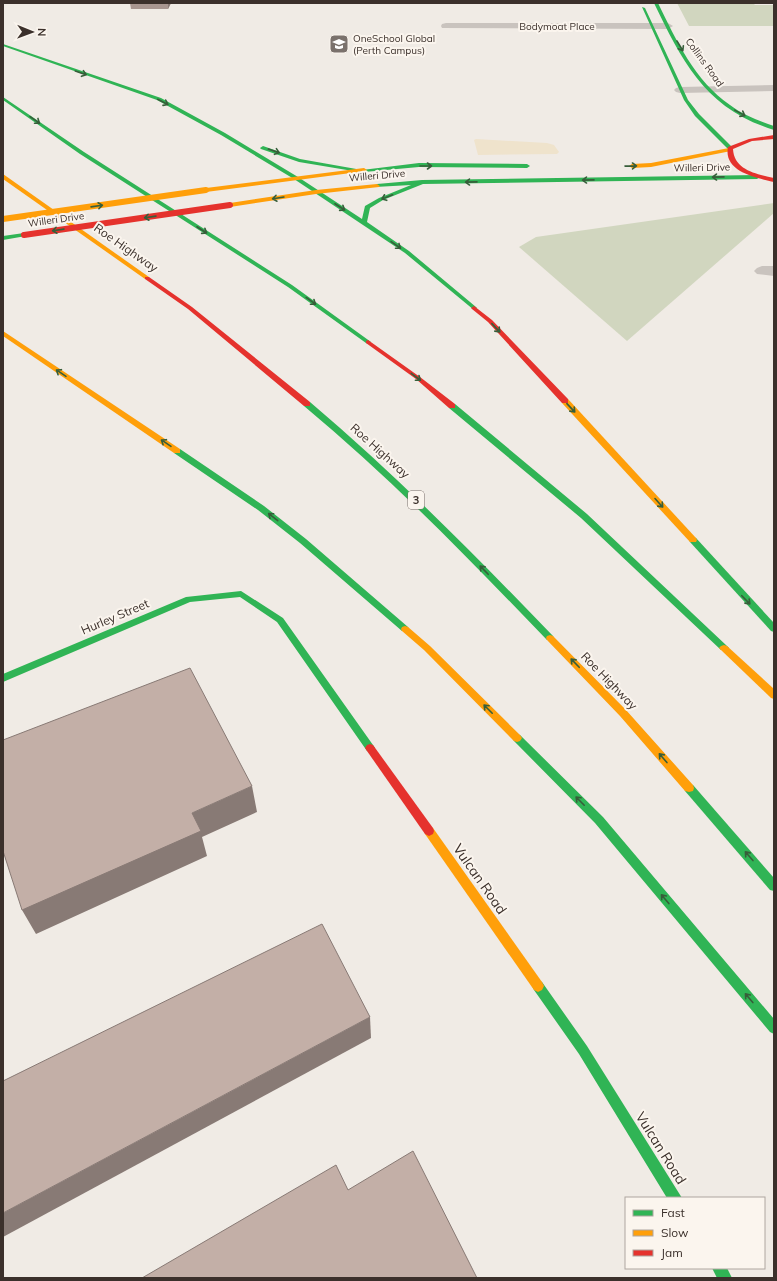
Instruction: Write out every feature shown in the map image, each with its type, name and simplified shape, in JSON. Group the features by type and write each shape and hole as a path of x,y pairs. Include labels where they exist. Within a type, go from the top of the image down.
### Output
{"main road":[{"path":"641,3 680,90 697,115 729,149"},
{"name":"Collins Road","path":"656,3 685,54 710,90 727,106 753,120 774,128"},
{"path":"3,45 159,100 224,134 296,178 407,252 490,321 636,477 774,629"},
{"path":"3,98 82,153 290,286 418,378 584,516 774,695"},
{"path":"224,134 299,160 359,170"},
{"name":"Willeri Drive","path":"620,166 651,165 729,149 746,140 774,137"},
{"name":"Willeri Drive","path":"729,149 728,155 732,163 742,170 757,177"},
{"name":"Willeri Drive","path":"3,219 359,170 419,166 536,166"},
{"name":"Roe Highway","path":"3,176 190,308 337,428 421,505 624,713 774,886"},
{"name":"Willeri Drive","path":"3,238 316,192 422,182 757,177 774,180"},
{"path":"364,222 367,207 381,199 422,182"},
{"path":"3,325 23,347"},
{"path":"3,333 261,508 303,541 427,648 599,820 774,1028"},
{"name":"Hurley Street","path":"3,678 189,599 241,594"},
{"name":"Vulcan Road","path":"241,594 280,620 583,1050 674,1197"},
{"path":"719,1269 725,1278"}],"street":[{"name":"Bodymoat Place","path":"446,26 668,26"},
{"path":"680,90 774,88"}],"green space":[{"path":"677,3 753,3 755,5 774,5 774,26 689,26"},
{"path":"774,203 774,213 627,341 519,247 536,237"}],"sand":[{"path":"474,140 547,143 554,145 559,152 557,154 478,155"}],"building":[{"path":"190,668 252,786 192,813 201,831 22,910 3,851 3,740"},
{"path":"322,924 370,1017 3,1213 3,1081"},
{"path":"413,1151 477,1278 142,1278 336,1165 348,1190"}],"traffic: fast":[{"path":"656,3 686,59 715,96 738,113 774,128"},
{"path":"643,8 686,100 697,115 730,148"},
{"path":"3,45 159,99 223,134 296,178 407,252 474,308"},
{"path":"3,98 82,153 290,286 368,342"},
{"path":"263,148 299,160 359,170"},
{"path":"364,170 419,165 527,166"},
{"path":"377,186 422,182 757,177"},
{"path":"364,222 367,207 381,199 422,182"},
{"path":"3,238 24,235"},
{"path":"307,404 340,431 402,488 462,547 550,638"},
{"path":"452,406 584,516 724,648"},
{"path":"177,451 261,508 303,541 405,629"},
{"path":"693,540 774,629"},
{"path":"3,678 189,599 241,594 280,620 370,748"},
{"path":"517,738 599,820 774,1028"},
{"path":"689,788 774,886"},
{"path":"538,986 583,1050 674,1197"},
{"path":"720,1269 725,1278"}],"traffic: slow":[{"path":"632,166 651,165 729,150"},
{"path":"206,190 364,170"},
{"path":"3,176 147,278"},
{"path":"230,205 316,192 377,186"},
{"path":"3,219 206,190"},
{"path":"3,333 177,451"},
{"path":"565,401 693,540"},
{"path":"405,629 427,648 517,738"},
{"path":"550,638 623,713 689,788"},
{"path":"724,648 774,695"},
{"path":"429,831 538,986"}],"traffic: jam":[{"path":"774,137 751,140 730,148 730,156 738,167 760,177 774,180"},
{"path":"24,235 230,205"},
{"path":"147,278 190,308 307,404"},
{"path":"474,308 490,321 565,401"},
{"path":"368,342 418,378 452,406"},
{"path":"370,748 429,831"}],"place":[{"name":"OneSchool Global (Perth Campus)","path":"339,44"}]}
